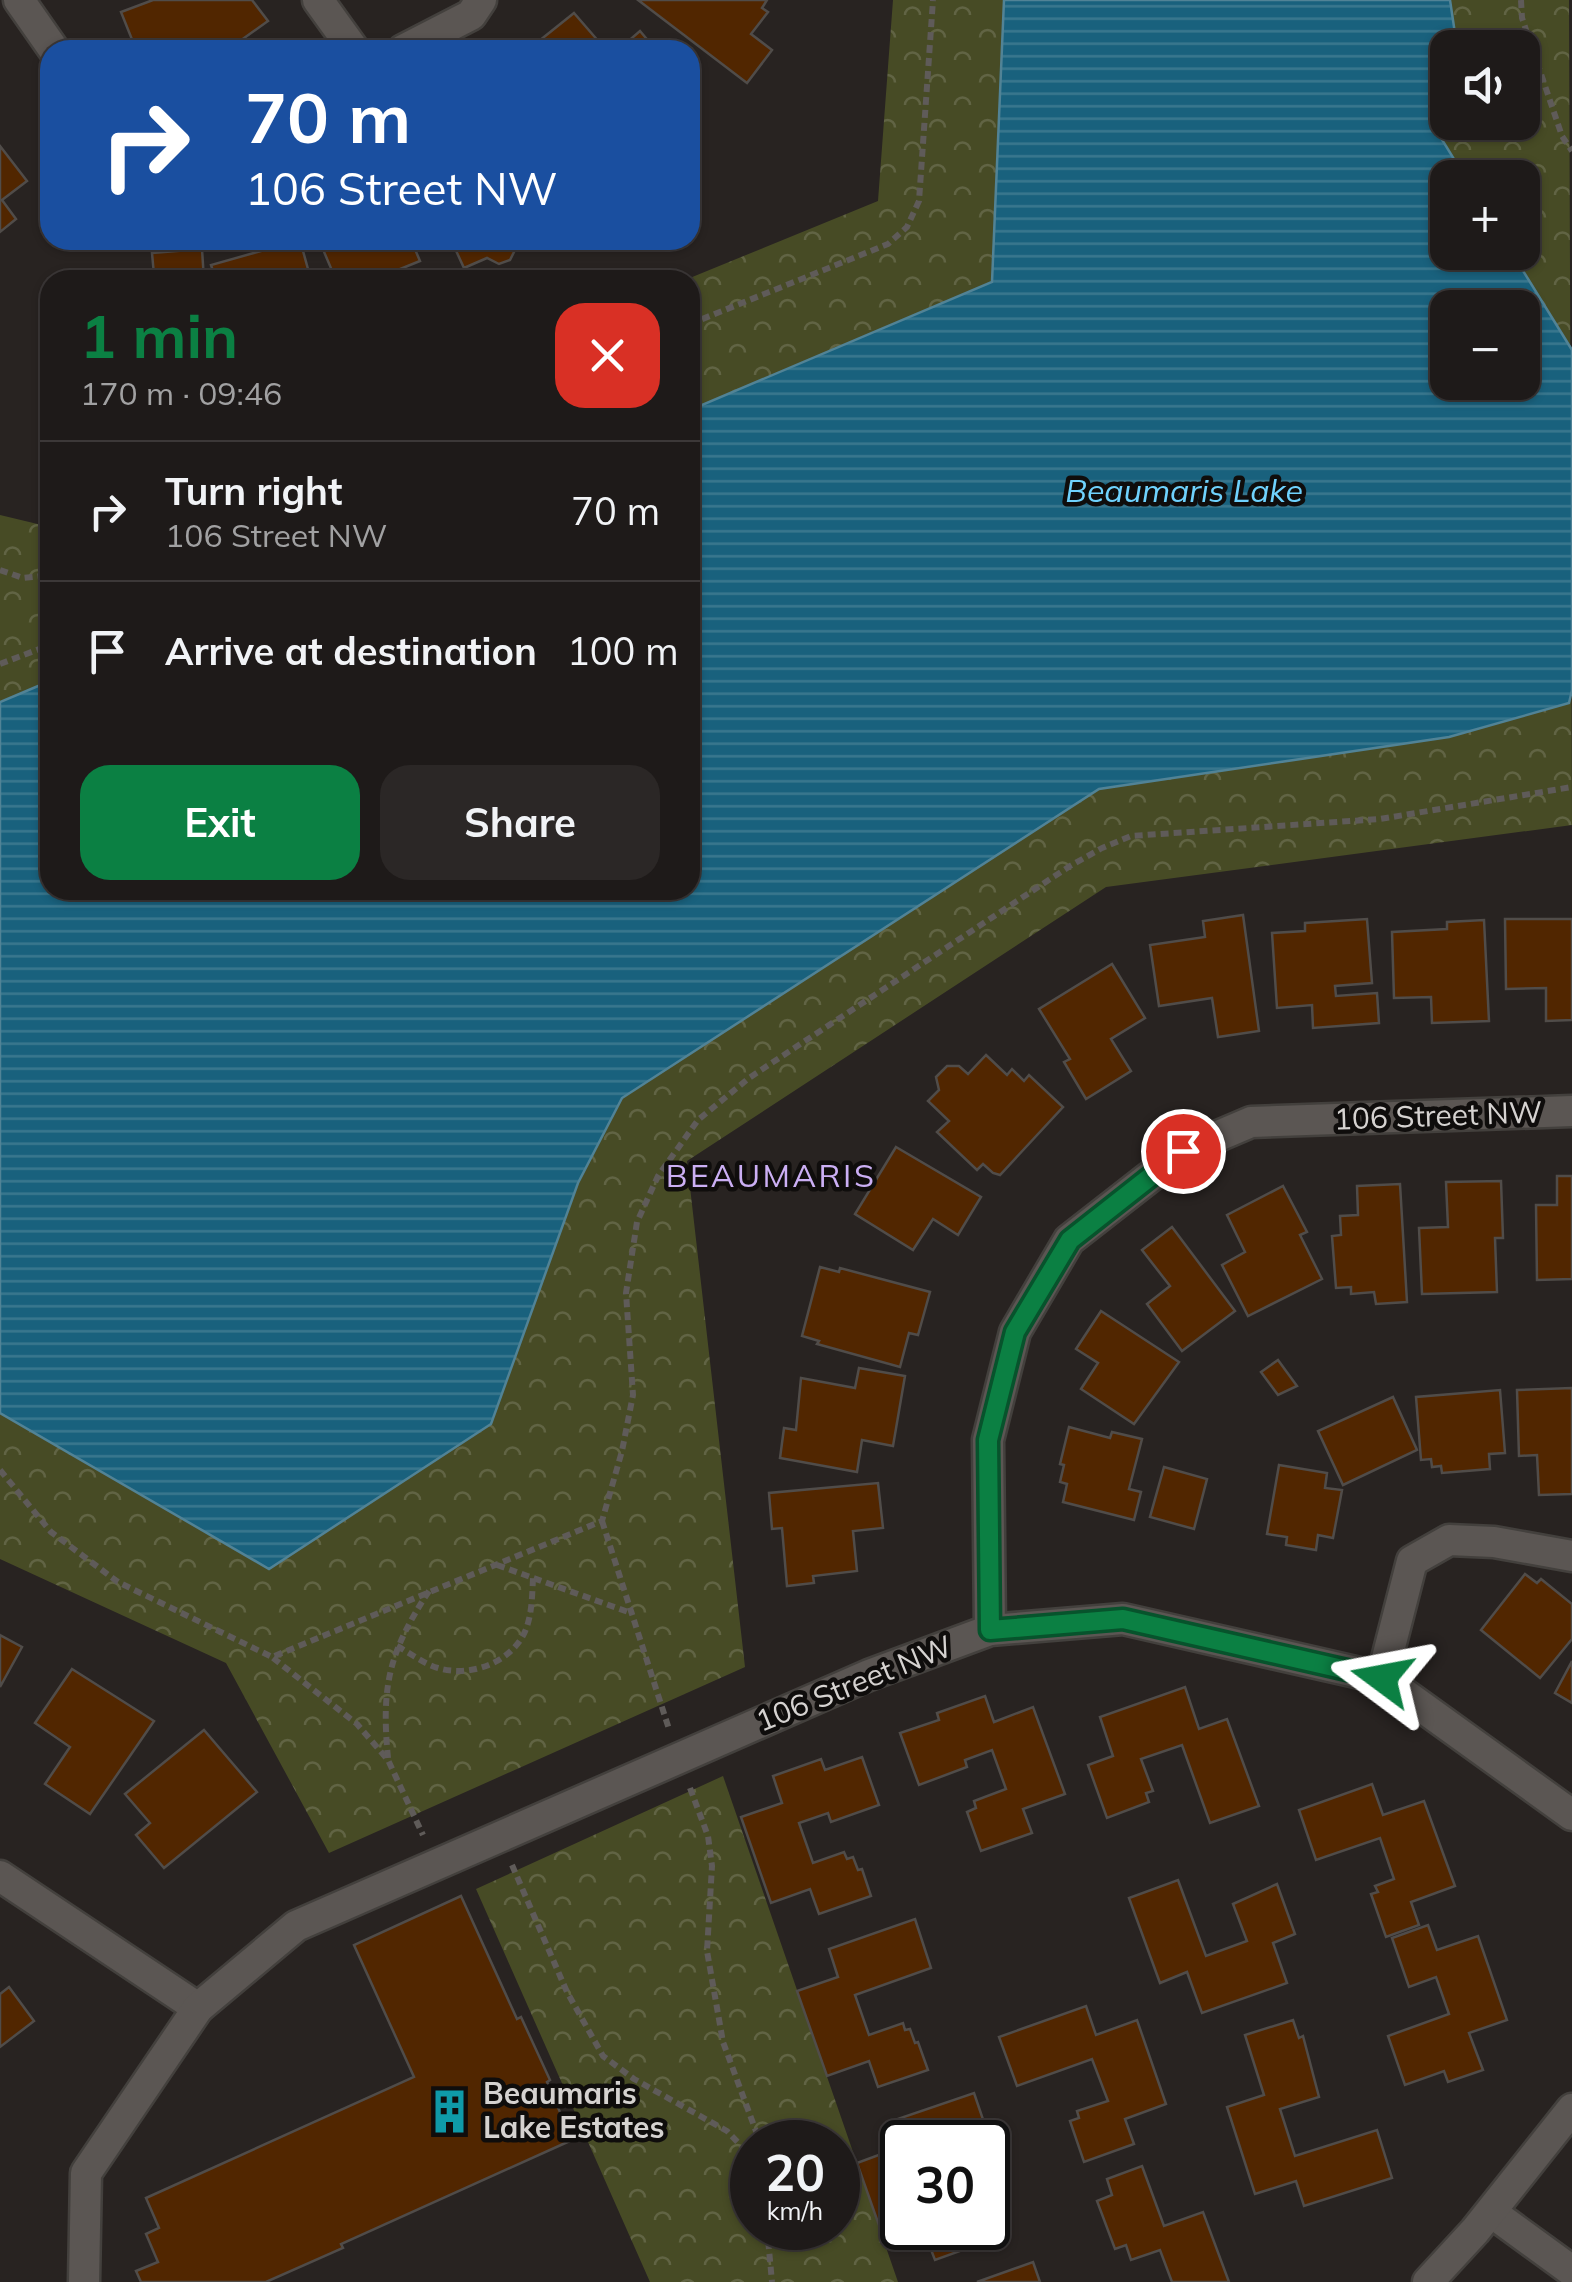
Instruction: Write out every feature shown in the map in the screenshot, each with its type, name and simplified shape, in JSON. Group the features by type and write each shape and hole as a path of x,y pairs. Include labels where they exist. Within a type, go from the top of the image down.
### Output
{"street":[{"path":"19,0 47,40"},
{"path":"318,0 347,40"},
{"path":"423,40 471,16 482,0"},
{"name":"106 Street NW","path":"84,2282 86,2174 198,2008 296,1926 869,1675 990,1630 988,1440 1015,1332 1070,1240 1183,1151 1251,1122 1572,1111"},
{"path":"1382,1678 1412,1562 1449,1540 1494,1542 1572,1556"},
{"path":"990,1630 1123,1619 1382,1678 1572,1815"},
{"path":"0,1876 198,2008"},
{"path":"1428,2282 1491,2212 1572,2109"},
{"path":"1491,2212 1572,2271"}],"path":[{"path":"700,320 888,244 908,227 919,202 923,169 933,0"},
{"path":"1520,0 1522,18 1562,136 1572,151"},
{"path":"0,570 23,578 40,576"},
{"path":"0,664 40,649"},
{"path":"752,2120 722,2042 707,1951 712,1866 708,1836 678,1757 602,1521 622,1451 632,1394 626,1293 638,1222 658,1176 698,1120 749,1078 1102,848 1131,836 1380,819 1572,787"},
{"path":"0,1470 51,1532 118,1582 272,1657 357,1724 388,1760 438,1866"},
{"path":"272,1657 602,1521"},
{"path":"496,1564 632,1613"},
{"path":"397,1646 435,1668 471,1671 490,1664 522,1638 530,1616 533,1578"},
{"path":"388,1760 386,1689 397,1646 429,1592"},
{"path":"500,1839 568,1992 602,2056 730,2135"},
{"path":"769,2250 772,2282"}],"green space":[{"name":"Beaumaris Lake","path":"893,0 1569,0 1572,825 1106,887 687,1161 745,1667 329,1853 226,1663 0,1559 0,515 40,525 40,900 700,900 700,274 878,201"},
{"path":"723,1776 842,2120 730,2120 730,2250 860,2250 860,2172 880,2230 880,2250 887,2250 898,2282 650,2282 476,1889"}],"water":[{"name":"Beaumaris Lake","path":"1004,0 1450,0 1454,30 1430,30 1430,140 1442,140 1455,160 1430,160 1430,270 1523,270 1535,290 1430,290 1430,400 1540,400 1540,298 1572,350 1569,703 1449,737 1099,789 622,1098 578,1183 491,1424 269,1569 0,1413 0,702 40,685 40,900 700,900 700,406 992,282"}],"building":[{"path":"153,0 252,0 268,21 241,40 132,40 121,12"},
{"path":"638,0 767,0 762,8 768,12 751,34 772,50 747,83 700,47 700,40 691,40"},
{"path":"574,13 597,40 540,40"},
{"path":"640,31 648,40 630,40"},
{"path":"0,146 27,181 2,200 16,219 0,232"},
{"path":"202,250 203,270 154,270 152,253"},
{"path":"264,250 303,250 308,270 213,270 211,265"},
{"path":"323,250 415,250 420,261 398,270 332,270"},
{"path":"456,250 515,250 510,260 499,264 487,258 464,268"},
{"path":"1243,915 1259,1031 1218,1037 1212,998 1159,1006 1150,945 1205,937 1203,921"},
{"path":"1367,919 1372,983 1335,986 1336,996 1377,993 1379,1023 1313,1028 1312,1005 1277,1008 1272,933 1305,931 1305,923"},
{"path":"1505,919 1572,919 1572,1020 1546,1021 1546,988 1506,989"},
{"path":"1484,920 1489,1021 1432,1023 1431,997 1394,998 1392,932 1447,929 1447,922"},
{"path":"1112,964 1145,1018 1111,1039 1131,1071 1086,1099 1064,1062 1070,1059 1039,1009"},
{"path":"986,1055 1007,1075 1012,1069 1024,1081 1029,1075 1063,1107 1000,1175 983,1164 977,1170 937,1132 949,1121 928,1101 939,1090 936,1077 947,1066 959,1066 968,1074"},
{"path":"896,1147 981,1197 958,1235 933,1219 913,1250 855,1214"},
{"path":"1557,1176 1572,1176 1572,1279 1537,1280 1536,1205 1557,1205"},
{"path":"1501,1181 1503,1238 1495,1238 1497,1292 1422,1294 1419,1228 1448,1227 1446,1182"},
{"path":"1400,1184 1407,1302 1376,1304 1374,1292 1351,1294 1351,1287 1336,1288 1332,1236 1341,1235 1340,1216 1358,1215 1357,1186"},
{"path":"1283,1186 1307,1232 1300,1235 1322,1279 1248,1316 1222,1265 1245,1252 1227,1215"},
{"path":"1172,1227 1235,1311 1182,1351 1147,1304 1170,1286 1142,1250"},
{"path":"820,1267 839,1272 840,1268 930,1292 918,1335 909,1333 900,1367 817,1344 819,1341 802,1336"},
{"path":"1101,1311 1179,1362 1134,1424 1081,1389 1098,1363 1076,1349"},
{"path":"1278,1360 1297,1386 1278,1395 1261,1372"},
{"path":"859,1368 905,1376 893,1446 862,1440 857,1472 780,1458 784,1428 796,1430 801,1378 855,1388"},
{"path":"1572,1388 1572,1494 1539,1495 1537,1455 1519,1456 1517,1390"},
{"path":"1500,1390 1505,1453 1489,1454 1490,1469 1442,1473 1441,1466 1432,1467 1431,1459 1421,1460 1416,1397"},
{"path":"1393,1397 1417,1450 1343,1485 1318,1431"},
{"path":"1069,1427 1110,1438 1112,1432 1142,1439 1129,1489 1141,1492 1134,1520 1063,1502 1067,1484 1060,1482 1064,1465 1060,1464"},
{"path":"1279,1465 1327,1473 1325,1488 1342,1490 1333,1538 1318,1535 1316,1550 1286,1545 1287,1537 1267,1534"},
{"path":"1164,1467 1207,1479 1194,1529 1150,1517"},
{"path":"878,1483 883,1528 853,1531 857,1571 813,1576 814,1583 787,1586 782,1528 772,1529 769,1493"},
{"path":"1525,1574 1537,1583 1541,1579 1572,1604 1572,1639 1540,1678 1481,1630"},
{"path":"0,1635 22,1647 0,1687"},
{"path":"1572,1661 1572,1703 1555,1693"},
{"path":"72,1669 154,1721 90,1814 45,1784 70,1747 35,1723"},
{"path":"1185,1687 1199,1729 1227,1719 1259,1806 1210,1823 1182,1745 1141,1759 1153,1791 1146,1793 1149,1802 1107,1818 1088,1765 1113,1756 1100,1717"},
{"path":"985,1696 994,1722 1033,1707 1065,1794 1023,1809 1032,1833 981,1851 967,1812 976,1808 974,1801 1006,1789 992,1750 965,1760 967,1767 919,1785 900,1733 939,1720 937,1713"},
{"path":"204,1730 257,1792 164,1868 136,1835 150,1823 125,1794"},
{"path":"862,1757 879,1805 831,1822 828,1813 799,1823 813,1863 844,1852 847,1859 853,1857 858,1870 862,1869 871,1896 819,1914 810,1889 771,1903 741,1817 782,1803 773,1776 821,1759 825,1770"},
{"path":"1372,1784 1383,1815 1424,1801 1455,1886 1411,1902 1419,1925 1386,1937 1371,1894 1378,1892 1375,1886 1394,1879 1380,1838 1316,1860 1299,1810"},
{"path":"1178,1880 1206,1956 1247,1941 1233,1904 1277,1884 1295,1934 1273,1943 1287,1983 1202,2013 1187,1972 1160,1983 1129,1898"},
{"name":"Beaumaris Lake Estates","path":"461,1896 517,2019 521,2017 550,2080 547,2082 572,2140 266,2282 141,2282 136,2271 158,2262 146,2234 159,2228 146,2198 414,2077 354,1945"},
{"path":"915,1919 931,1968 855,1995 869,2035 903,2023 918,2042 928,2070 878,2087 869,2061 827,2076 797,1991 838,1977 829,1949"},
{"path":"1428,1925 1437,1950 1478,1936 1507,2020 1469,2033 1483,2070 1448,2082 1444,2071 1405,2085 1388,2036 1449,2014 1436,1977 1409,1987 1392,1938"},
{"path":"9,1987 34,2021 0,2047 0,1994"},
{"path":"1086,2006 1096,2035 1137,2020 1166,2104 1125,2119 1134,2144 1084,2162 1070,2121 1079,2118 1077,2111 1108,2101 1092,2059 1017,2086 999,2037"},
{"path":"1293,2020 1299,2038 1303,2036 1319,2097 1280,2109 1295,2156 1377,2130 1392,2178 1304,2206 1296,2181 1255,2194 1227,2107 1264,2095 1245,2035"},
{"path":"974,2093 983,2120 895,2120"},
{"path":"880,2155 880,2228 860,2172 860,2162"},
{"path":"1142,2166 1164,2226 1203,2212 1229,2282 1172,2282 1160,2250 1131,2260 1126,2245 1115,2249 1097,2201 1112,2195 1107,2179"},
{"path":"931,2250 963,2250 935,2260"},
{"path":"1033,2262 1040,2282 977,2282"}],"place":[{"name":"Beaumaris Lake Estates","path":"450,2111"}],"district":[{"name":"BEAUMARIS","path":"771,1176"}],"route":[{"path":"1183,1151 1070,1240 1015,1332 988,1440 990,1630 1123,1619 1382,1678"}]}
